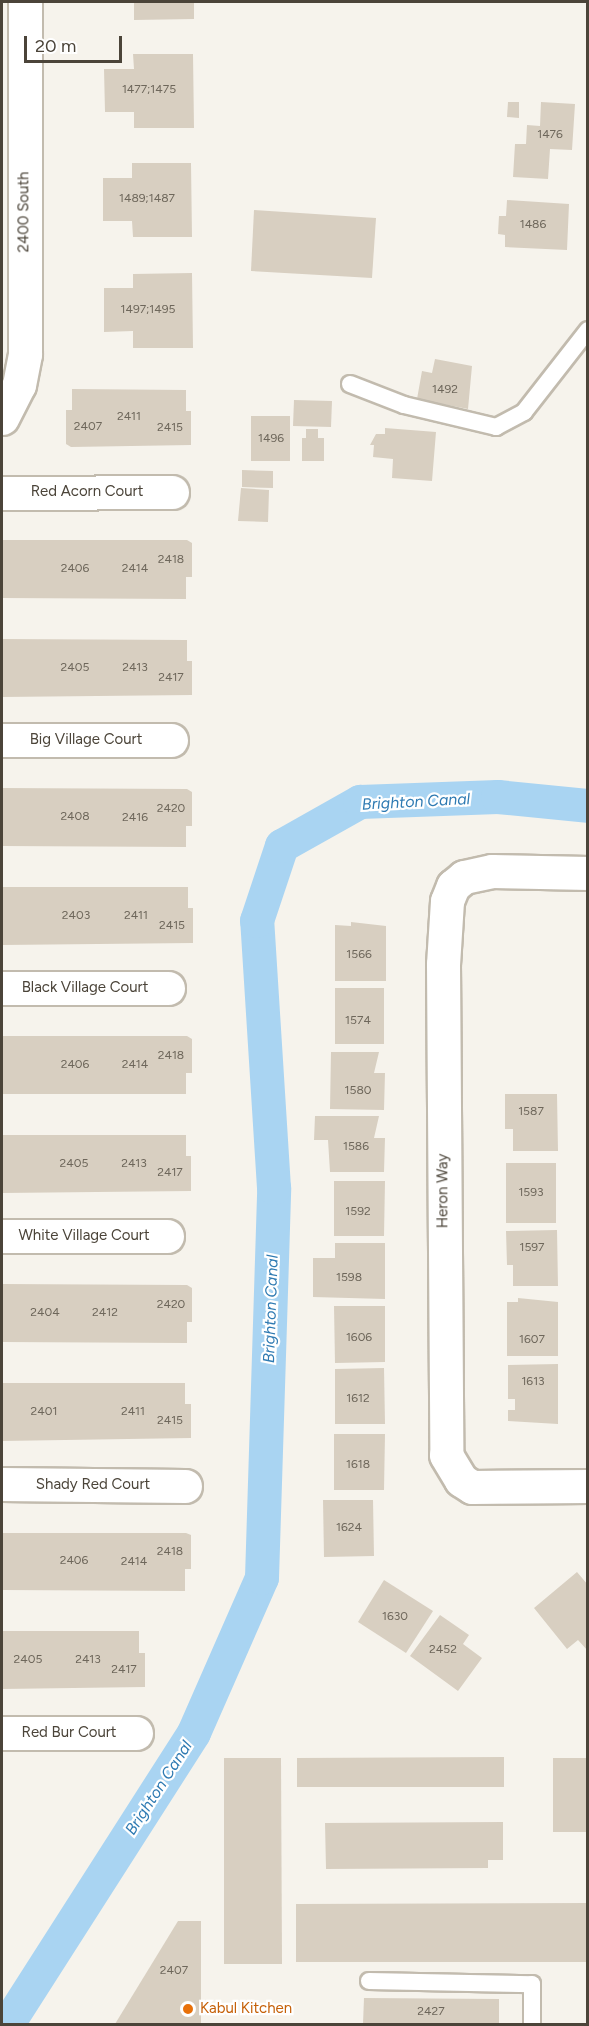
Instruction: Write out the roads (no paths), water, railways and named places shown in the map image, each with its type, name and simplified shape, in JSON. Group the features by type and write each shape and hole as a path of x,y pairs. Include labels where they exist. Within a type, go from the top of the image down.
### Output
{"street":[{"name":"2400 South","path":"2,418 19,385 24,354 13,130 25,2"},
{"name":"Red Acorn Court","path":"2,493 172,492"},
{"name":"Big Village Court","path":"2,740 171,740"},
{"name":"Heron Way","path":"588,873 478,872 453,886 447,901 443,954 443,1441 452,1468 472,1487 588,1486"},
{"name":"Black Village Court","path":"2,988 168,988"},
{"name":"White Village Court","path":"2,1236 167,1236"},
{"name":"Shady Red Court","path":"2,1484 185,1485"},
{"name":"Red Bur Court","path":"2,1733 136,1733"}],"lane":[{"path":"350,384 404,405 496,427 524,412 588,330"},
{"path":"369,1981 532,1984 532,2025"}],"waterway":[{"name":"Brighton Canal","path":"8,2024 194,1733 262,1578 274,1188 257,921 282,846 360,802 498,797 588,806"}],"place":[{"name":"Kabul Kitchen","path":"188,2009"}]}
